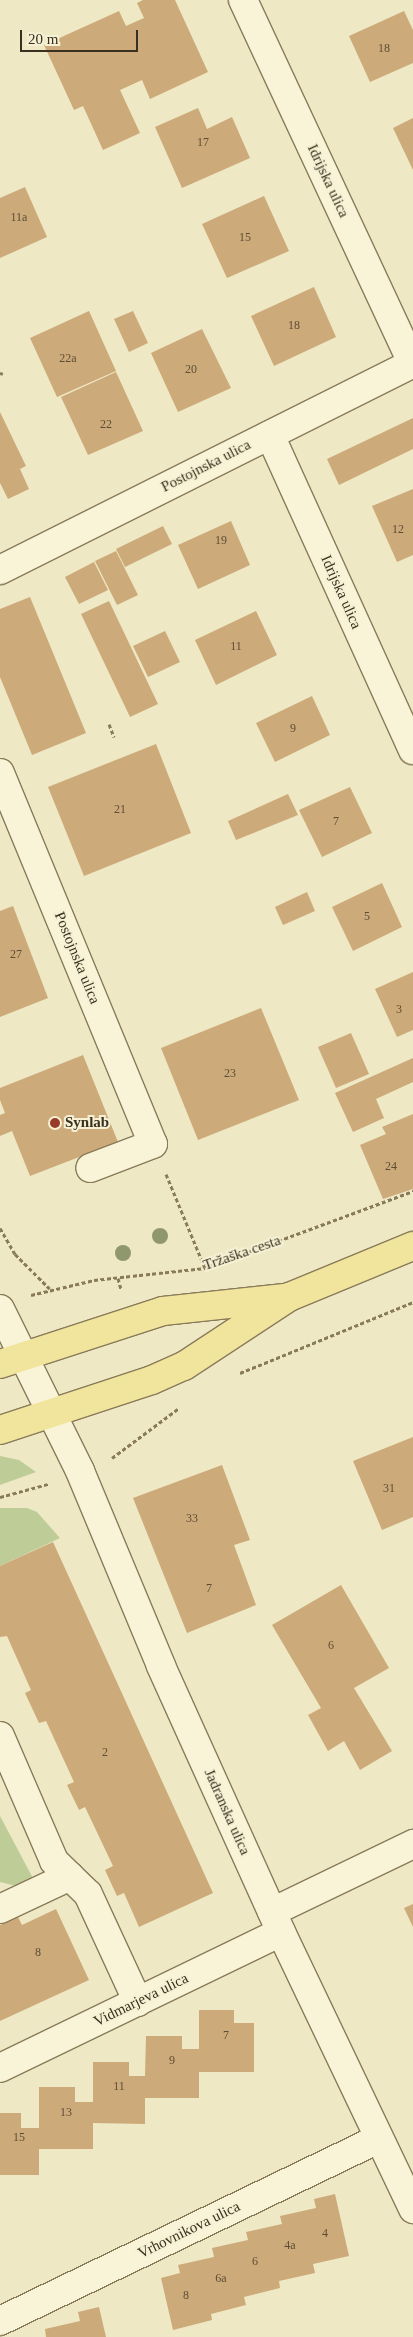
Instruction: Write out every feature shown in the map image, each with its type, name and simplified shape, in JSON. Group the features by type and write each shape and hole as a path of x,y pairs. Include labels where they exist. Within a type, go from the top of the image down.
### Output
{"main road":[{"path":"0,1430 152,1380 184,1366 290,1297 413,1246"},
{"path":"12,1360 163,1311 290,1297"}],"street":[{"name":"Idrijska ulica","path":"243,0 413,363"},
{"name":"Postojnska ulica","path":"0,570 413,363"},
{"name":"Idrijska ulica","path":"270,434 413,750"},
{"name":"Postojnska ulica","path":"0,773 154,1144"},
{"path":"90,1168 154,1144"},
{"name":"Jadranska ulica","path":"0,1309 12,1360 51,1412 80,1471 161,1666 277,1922 378,2139 413,2209"},
{"path":"2,1748 54,1861 88,1894 138,2002"},
{"name":"Vidmarjeva ulica","path":"0,2068 138,2002 413,1844"},
{"path":"0,1909 70,1876"},
{"name":"Vrhovnikova ulica","path":"0,2320 378,2139"}],"path":[{"path":"109,724 114,737"},
{"path":"154,1144 205,1268"},
{"name":"Tržaška cesta","path":"34,1294 94,1280 205,1268 413,1191"},
{"path":"0,1228 15,1254 50,1289"},
{"path":"233,1376 413,1302"},
{"path":"113,1458 135,1444 187,1401"},
{"path":"0,1497 48,1484"}],"green space":[{"path":"0,1456 19,1460 36,1472 0,1485"},
{"path":"0,1508 27,1508 37,1512 60,1538 0,1566"},
{"path":"0,1816 35,1882 24,1888 0,1882"}],"building":[{"path":"143,0 175,0 208,72 150,99 142,80 120,90 140,133 103,150 83,106 74,110 44,45 119,11 126,26 144,18 137,3"},
{"path":"404,11 413,30 413,63 370,82 349,36"},
{"path":"198,108 207,129 232,117 250,158 182,188 155,127"},
{"path":"413,118 413,170 393,128"},
{"path":"25,187 47,237 0,258 0,198"},
{"path":"264,196 289,251 227,278 202,224"},
{"path":"314,287 336,337 274,366 251,316"},
{"path":"89,311 116,371 57,397 30,338"},
{"path":"133,311 148,343 129,352 114,319"},
{"path":"202,329 231,388 178,412 151,353"},
{"path":"116,372 143,431 88,455 61,397"},
{"path":"0,412 26,466 20,469 29,489 8,499 0,483"},
{"path":"413,418 413,449 339,485 327,459"},
{"path":"413,489 413,555 397,562 372,506"},
{"path":"231,521 250,565 198,589 178,545"},
{"path":"163,526 172,544 125,567 116,549"},
{"path":"116,551 138,595 117,605 95,561"},
{"path":"94,562 108,590 79,604 65,577"},
{"path":"30,597 86,733 32,755 0,677 0,609"},
{"path":"109,601 158,704 130,717 81,614"},
{"path":"256,611 277,655 216,685 195,640"},
{"path":"165,631 180,662 148,677 133,646"},
{"path":"312,696 330,735 275,762 256,723"},
{"path":"156,744 191,833 84,876 48,787"},
{"path":"350,787 372,833 322,857 299,810"},
{"path":"288,794 298,815 236,840 228,821"},
{"path":"382,883 402,927 353,951 332,907"},
{"path":"307,892 315,911 283,925 275,907"},
{"path":"13,906 48,998 0,1017 0,911"},
{"path":"413,972 413,1030 397,1037 375,989"},
{"path":"261,1008 299,1100 198,1140 161,1048"},
{"path":"351,1033 369,1074 336,1088 318,1047"},
{"name":"Synlab","path":"83,1055 118,1142 30,1176 12,1131 0,1136 0,1115 5,1113 0,1100 0,1088"},
{"path":"413,1058 413,1082 376,1099 384,1118 353,1132 335,1093"},
{"path":"413,1114 413,1189 383,1199 360,1145 386,1134 382,1127"},
{"path":"413,1437 413,1517 382,1530 353,1461"},
{"path":"222,1465 250,1540 234,1545 256,1605 187,1633 133,1498"},
{"path":"53,1542 213,1893 139,1927 124,1893 117,1896 105,1870 113,1866 85,1807 79,1810 67,1785 74,1782 46,1721 39,1723 25,1693 31,1690 7,1636 0,1637 0,1566"},
{"path":"341,1585 389,1668 354,1688 392,1751 360,1770 344,1741 328,1751 308,1715 321,1708 272,1625"},
{"path":"413,1904 413,1927 404,1908"},
{"path":"56,1909 89,1980 0,2021 0,1925 18,1917 22,1925"},
{"path":"199,2010 234,2010 234,2023 254,2023 254,2072 199,2072 199,2098 145,2098 145,2124 93,2123 93,2149 39,2149 39,2175 0,2175 0,2113 21,2113 21,2128 39,2128 39,2087 75,2087 75,2102 93,2102 93,2062 129,2062 129,2076 145,2076 146,2036 182,2036 182,2049 199,2049"},
{"path":"335,2194 349,2256 313,2264 315,2273 279,2281 280,2288 244,2297 246,2305 211,2314 212,2320 173,2330 161,2278 180,2273 178,2265 214,2257 212,2248 248,2240 246,2232 282,2224 280,2216 316,2208 314,2199"},
{"path":"99,2307 106,2337 46,2337 45,2329 80,2321 78,2312"}],"place":[{"name":"Synlab","path":"55,1123"}]}
